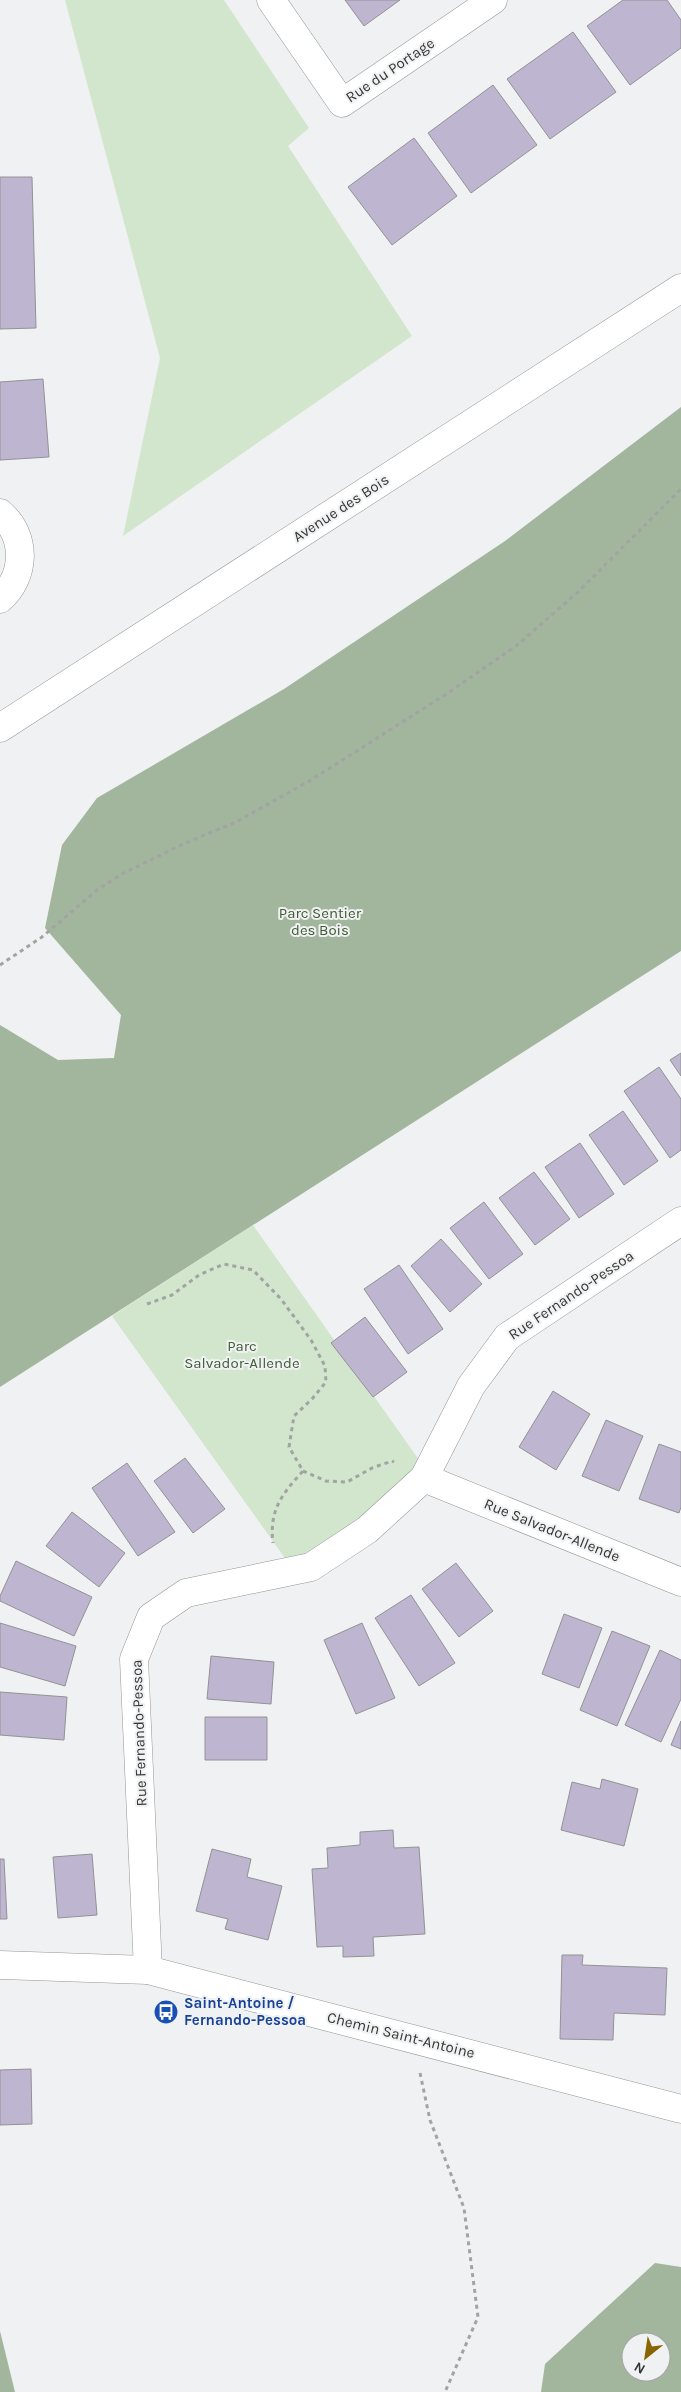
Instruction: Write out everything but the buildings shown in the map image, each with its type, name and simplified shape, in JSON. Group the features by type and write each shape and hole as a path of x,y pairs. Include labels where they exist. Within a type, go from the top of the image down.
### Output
{"street":[{"name":"Rue du Portage","path":"271,0 342,103 492,0"},
{"name":"Avenue des Bois","path":"0,728 681,288"},
{"path":"0,513 7,518 17,536 21,555 18,575 8,592 0,599"},
{"name":"Rue Fernando-Pessoa","path":"148,1970 134,1659 151,1617 186,1593 311,1567 367,1530 424,1478 471,1386 507,1337 681,1221"},
{"name":"Rue Salvador-Allende","path":"424,1478 681,1582"},
{"name":"Chemin Saint-Antoine","path":"0,1964 148,1970 681,2109"}],"path":[{"path":"0,965 42,936 90,896 122,874 183,844 236,822 311,780 448,693 508,651 578,592 681,489"},
{"path":"147,1304 172,1294 199,1275 224,1264 253,1270 281,1299 311,1340 325,1366 326,1382 294,1416 289,1447 303,1470 326,1480 348,1482 372,1468 392,1461 424,1478"},
{"path":"280,1573 272,1541 274,1519 282,1495 303,1470"},
{"path":"413,2038 430,2120 464,2208 478,2317 445,2392"}],"green space":[{"path":"65,0 224,0 309,128 288,146 412,336 123,536 160,358"},
{"name":"Parc Sentier des Bois","path":"681,407 681,951 0,1387 0,1025 58,1060 114,1058 121,1015 45,928 62,845 97,798 284,689 505,541"},
{"name":"Parc Salvador-Allende","path":"253,1225 424,1467 366,1524 292,1568 112,1316"},
{"path":"655,2263 681,2267 681,2392 541,2392 545,2364"},
{"path":"0,2331 15,2392 0,2392"}],"place":[{"name":"Saint-Antoine / Fernando-Pessoa","path":"166,2012"}]}
